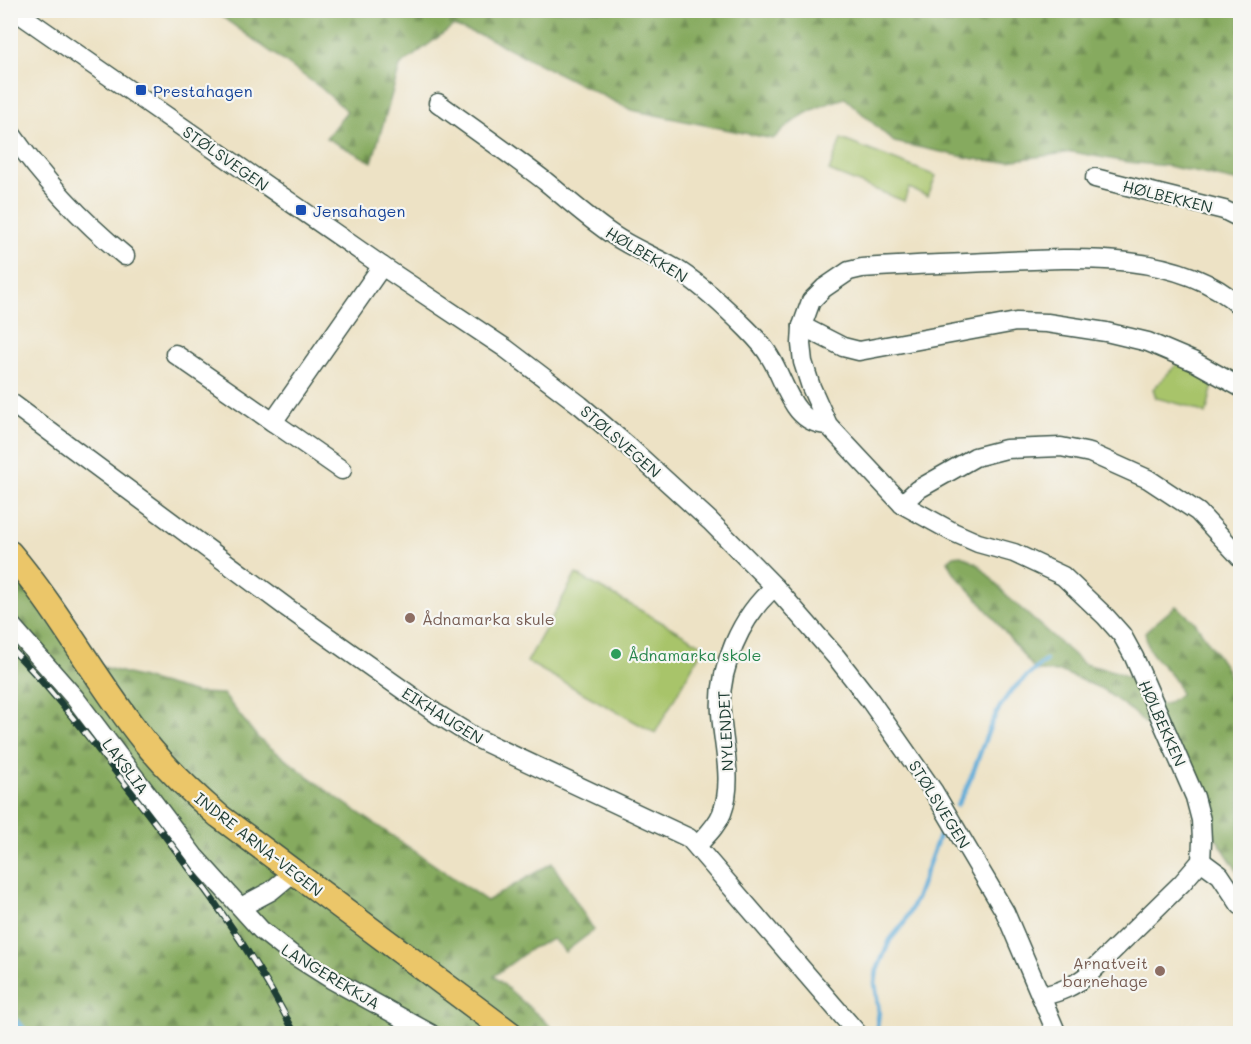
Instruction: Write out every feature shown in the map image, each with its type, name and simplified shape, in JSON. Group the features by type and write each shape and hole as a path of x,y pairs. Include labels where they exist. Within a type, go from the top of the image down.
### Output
{"main road":[{"name":"INDRE ARNA-VEGEN","path":"10,553 38,588 101,683 145,742 194,795 511,1034"}],"street":[{"name":"STØLSVEGEN","path":"14,10 382,266 505,348 568,395 701,513 775,587 816,633 869,699 934,792 1005,912 1057,1034"},
{"name":"HØLBEKKEN","path":"438,103 517,160 611,234 695,282 763,345 795,408 802,416 817,425 828,425"},
{"path":"10,132 39,172 63,198 90,226 125,256"},
{"name":"HØLBEKKEN","path":"1095,178 1224,210 1240,218"},
{"name":"HØLBEKKEN","path":"1201,861 1201,820 1195,796 1134,657 1122,635 1063,576 1014,554 978,543 953,532 902,504 828,425 803,362 802,326 812,301 824,288 849,271 861,268 950,262 1080,259 1141,264 1191,276 1210,284 1240,306"},
{"path":"273,422 382,266"},
{"path":"802,326 843,348 859,351 1016,322 1047,323 1148,342 1195,362 1240,387"},
{"path":"175,354 342,470"},
{"name":"EIKHAUGEN","path":"10,402 276,600 437,714 474,737 689,838 858,1034"},
{"path":"902,504 917,490 975,457 1006,449 1061,447 1090,453 1148,479 1198,512 1240,557"},
{"name":"NYLENDET","path":"698,846 722,815 726,801 728,780 721,711 722,686 729,660 754,608 775,587"},
{"name":"LAKSLIA","path":"10,624 75,698 194,856 241,907"},
{"path":"1042,996 1060,992 1089,974 1182,884 1201,861 1220,875 1240,905"},
{"path":"241,907 271,891 294,872"},
{"name":"LANGEREKKJA","path":"241,907 261,930 290,953 331,979 431,1034"}],"green space":[{"path":"214,11 1240,11 1240,182 1168,166 1127,162 1072,152 1000,162 974,159 894,142 845,98 806,113 773,139 631,110 488,38 453,26 400,66 372,162 326,138 347,111 321,88"},
{"path":"841,139 936,176 928,196 909,188 904,201 829,171"},
{"path":"1181,360 1215,377 1206,414 1187,406 1156,398 1153,389"},
{"path":"961,555 979,565 1009,598 1084,664 1117,672 1132,679 1146,699 1161,705 1180,694 1171,675 1148,647 1145,632 1176,606 1194,621 1226,668 1240,700 1240,872 1214,835 1203,807 1172,747 1129,709 1102,689 1062,672 1038,671 1032,666 954,573 948,561 954,556"},
{"path":"10,566 78,660 196,693 223,694 258,738 330,793 487,901 552,863 594,930 565,952 553,939 532,948 494,976 558,1033 11,1033"},
{"name":"Ådnamarka skole","path":"576,574 704,646 655,733 527,662"}],"waterway":[{"path":"957,805 971,778 1000,708 1016,686 1046,660"},
{"path":"876,1034 879,1012 875,983 877,970 890,940 904,923 916,899 943,825"},
{"path":"10,1030 14,1034"}],"railway":[{"path":"10,647 77,723 202,886 261,973 295,1034"}],"place":[{"name":"Prestahagen","path":"141,90"},
{"name":"Jensahagen","path":"301,210"},
{"name":"Ådnamarka skule","path":"410,618"},
{"name":"Ådnamarka skole","path":"616,654"},
{"name":"Arnatveit barnehage","path":"1160,971"}]}
